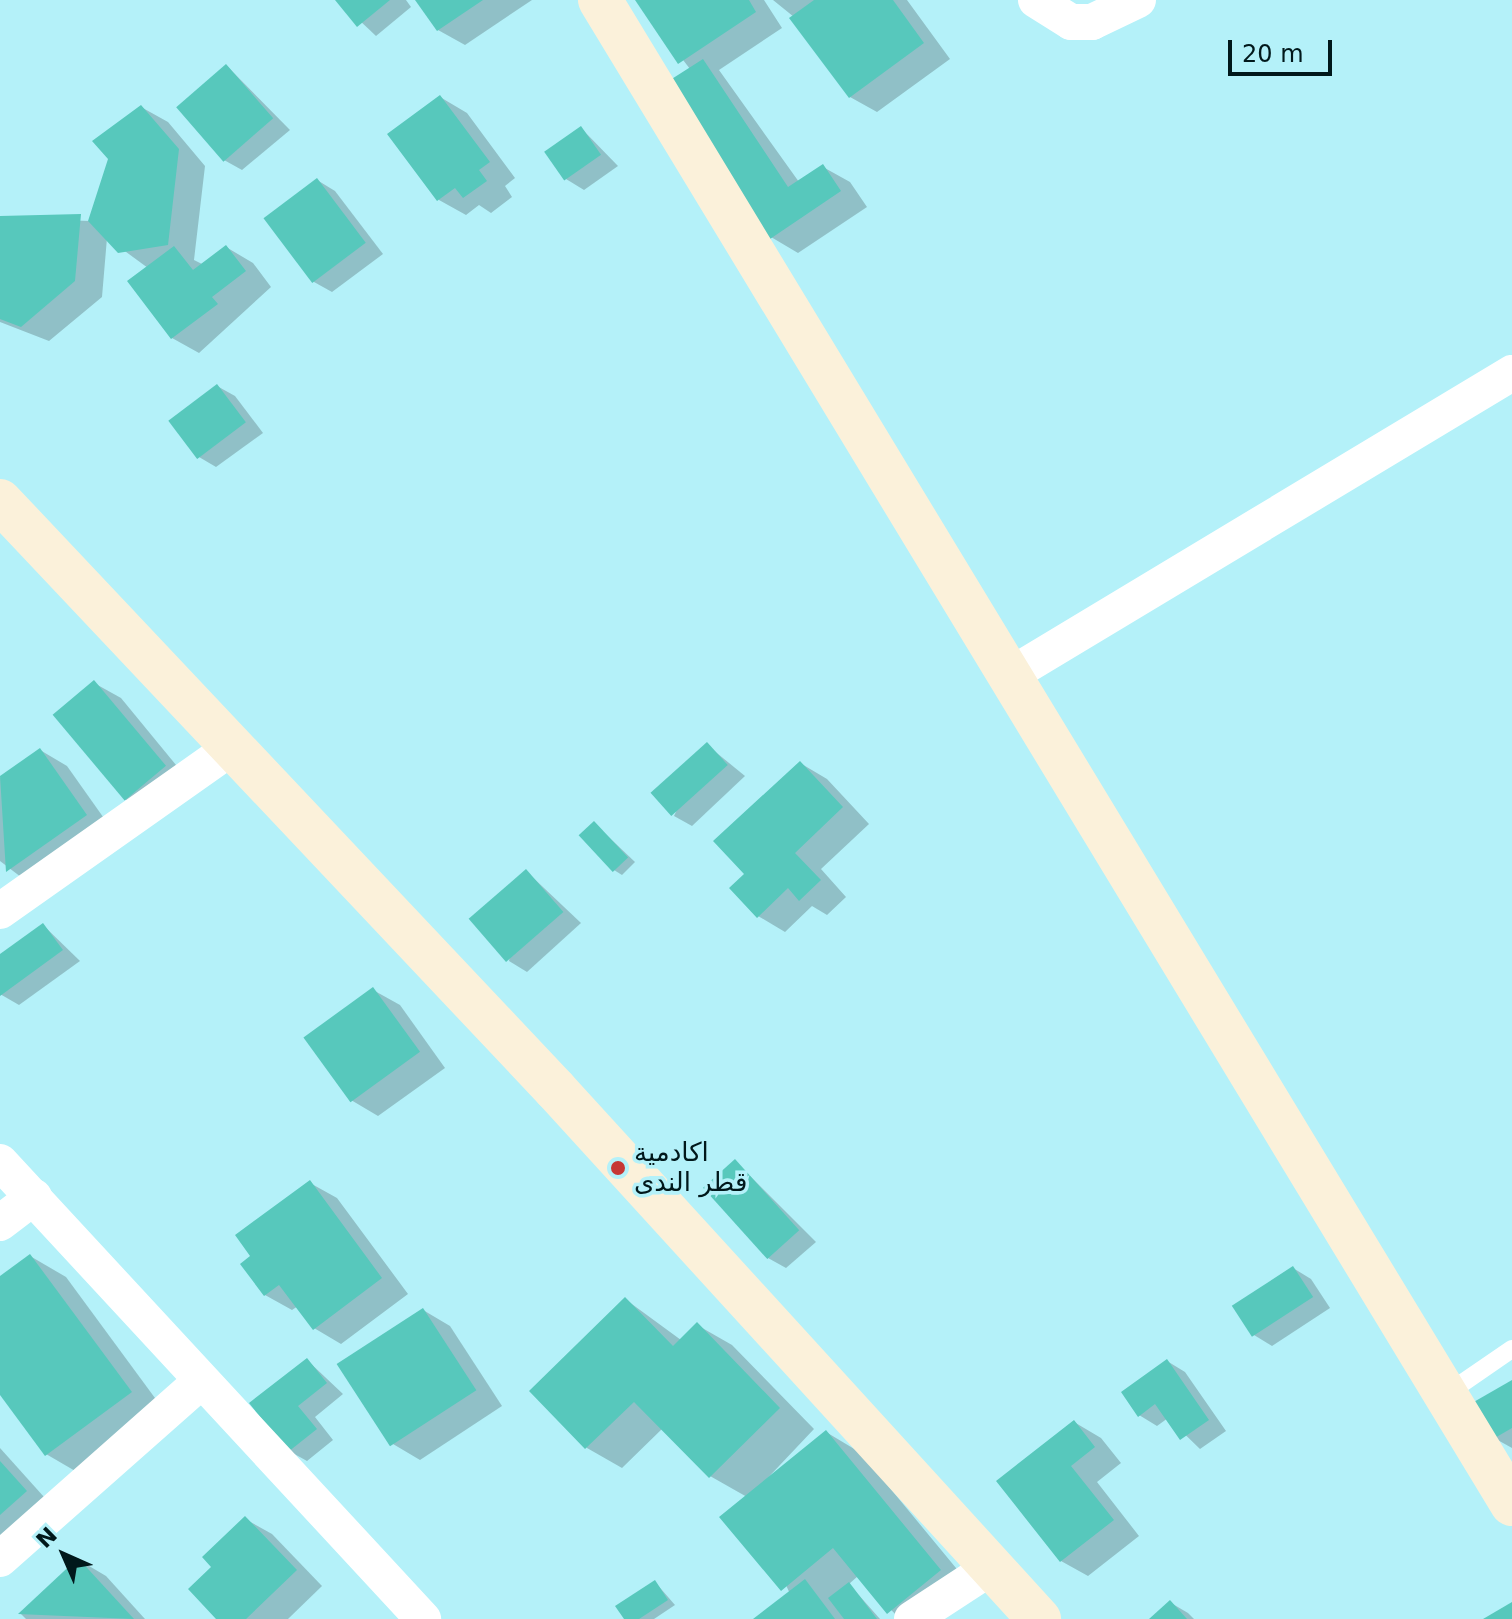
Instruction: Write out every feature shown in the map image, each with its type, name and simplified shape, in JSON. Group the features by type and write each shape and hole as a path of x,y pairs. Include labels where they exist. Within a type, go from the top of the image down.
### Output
{"main road":[{"path":"600,0 1512,1504"},
{"path":"0,501 230,749 555,1089 1039,1619"}],"street":[{"path":"1036,0 1071,22 1092,22 1138,0"},
{"path":"1010,675 1512,373"},
{"path":"0,911 230,749"},
{"path":"0,1162 423,1619"},
{"path":"0,1223 34,1197"},
{"path":"0,1559 201,1381"},
{"path":"912,1619 990,1568"}],"lane":[{"path":"1445,1395 1512,1349"}],"building":[{"path":"335,0 390,0 357,27"},
{"path":"415,0 483,0 437,31"},
{"path":"635,0 749,0 756,12 678,64"},
{"path":"814,0 893,0 924,43 849,98 789,18"},
{"path":"703,59 788,187 823,164 841,191 770,239 667,82"},
{"path":"226,64 273,118 223,162 176,107"},
{"path":"440,95 490,162 479,170 487,181 463,198 455,188 437,201 387,134"},
{"path":"141,105 179,149 168,245 118,253 88,221 108,159 92,141"},
{"path":"581,126 601,155 564,180 544,152"},
{"path":"317,178 366,243 312,283 263,218"},
{"path":"81,214 75,281 21,327 0,319 0,216"},
{"path":"226,245 246,271 212,297 218,304 171,339 127,281 174,246 193,270"},
{"path":"217,384 246,422 197,459 168,421"},
{"path":"94,680 166,766 125,801 53,715"},
{"path":"707,742 728,765 671,816 651,793"},
{"path":"40,748 87,815 6,872 0,776"},
{"path":"800,761 843,807 795,853 821,880 799,901 788,888 757,918 729,888 744,874 713,841"},
{"path":"594,821 628,858 613,872 579,835"},
{"path":"526,869 563,912 506,962 469,919"},
{"path":"43,923 63,950 0,996 0,954"},
{"path":"373,987 420,1052 350,1102 303,1038"},
{"path":"735,1159 799,1230 767,1259 703,1188"},
{"path":"310,1180 382,1278 313,1330 279,1285 264,1296 240,1264 250,1256 235,1235"},
{"path":"30,1254 132,1392 45,1456 0,1395 0,1276"},
{"path":"1293,1266 1313,1297 1252,1337 1232,1306"},
{"path":"625,1297 673,1346 697,1322 780,1408 709,1478 634,1402 585,1449 529,1391"},
{"path":"423,1308 476,1390 390,1446 337,1364"},
{"path":"307,1358 327,1383 298,1406 317,1429 288,1452 249,1403"},
{"path":"1167,1359 1209,1420 1180,1440 1155,1404 1138,1417 1121,1392"},
{"path":"1512,1380 1512,1428 1493,1439 1472,1403"},
{"path":"1074,1420 1095,1447 1071,1466 1114,1520 1060,1562 996,1481"},
{"path":"826,1430 941,1570 887,1614 833,1548 781,1591 719,1517"},
{"path":"0,1461 27,1491 0,1515"},
{"path":"245,1516 297,1570 246,1619 216,1619 188,1589 211,1567 202,1557"},
{"path":"78,1558 134,1619 18,1614"},
{"path":"805,1579 835,1619 753,1619"},
{"path":"655,1580 668,1600 639,1619 624,1619 615,1606"},
{"path":"849,1582 877,1619 844,1619 828,1598"},
{"path":"1170,1600 1187,1619 1149,1619"},
{"path":"1512,1602 1512,1619 1483,1619"}],"place":[{"name":"اكادمية قطر الندى","path":"618,1168"}]}
